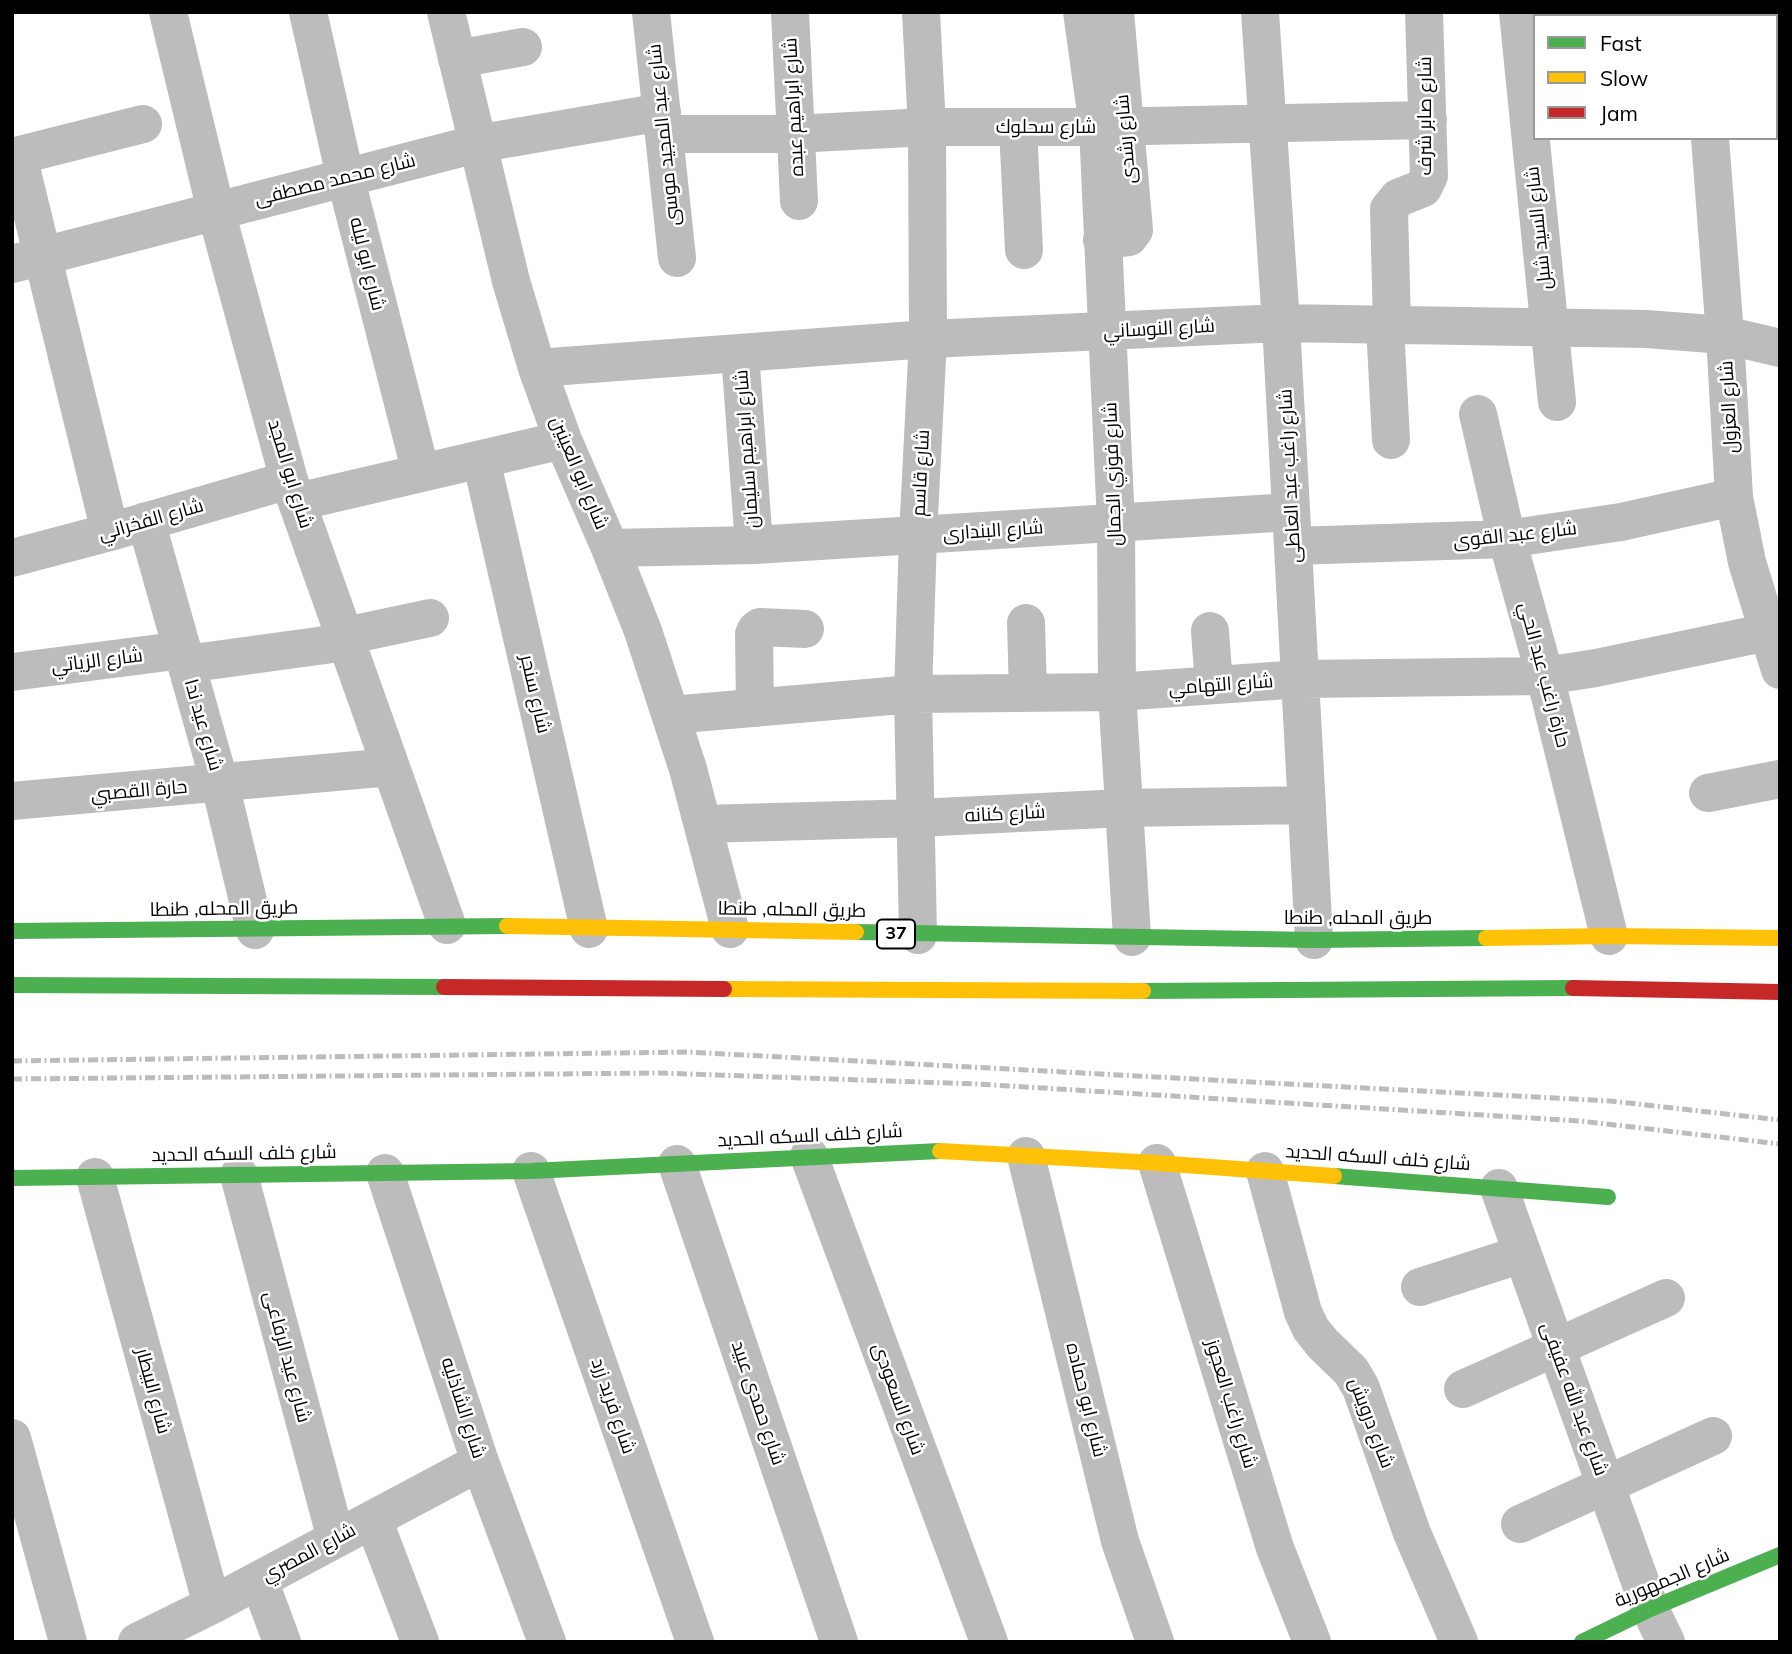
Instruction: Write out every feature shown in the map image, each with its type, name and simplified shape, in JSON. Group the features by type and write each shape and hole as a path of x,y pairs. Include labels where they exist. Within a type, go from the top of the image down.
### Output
{"main road":[{"name":"طريق المحله, طنطا","path":"12,931 255,930 447,925 1314,940 1609,936 1780,938"},
{"path":"12,985 1107,991 1612,988 1780,992"},
{"name":"شارع خلف السكه الحديد","path":"12,1178 531,1171 917,1152 1157,1163 1608,1197"},
{"name":"شارع الجمهورية","path":"1582,1642 1658,1625 1780,1555"}],"street":[{"name":"شارع ابو المجد","path":"168,12 216,211 293,491 447,925"},
{"name":"شارع ابو ليله","path":"308,12 345,176 421,473"},
{"name":"شارع ابو العينين","path":"446,12 476,144 537,368 563,440 643,631 703,824 730,929"},
{"name":"شارع عبد المجيد موسى","path":"651,12 677,258"},
{"name":"شارع ابراهيم عبده","path":"790,12 799,201"},
{"name":"شارع قاسم","path":"918,935 913,694 928,339 927,127 921,12"},
{"name":"شارع فوزي الجمال","path":"1082,12 1112,127 1102,240 1116,523 1117,692 1132,937"},
{"name":"شارع رشدى","path":"1112,127 1115,12"},
{"name":"شارع راغب عبد العاطى","path":"1260,12 1281,324 1314,940"},
{"name":"شارع صابر شرف","path":"1389,324 1389,209 1398,198 1417,191 1430,177 1424,12"},
{"name":"شارع السيد شبل","path":"1518,12 1557,402"},
{"path":"457,59 523,47"},
{"name":"شارع سحلوك","path":"663,123 794,134 927,127 1112,127 1428,120"},
{"name":"شارع محمد مصطفى","path":"27,260 476,144 663,123"},
{"path":"110,532 27,260 21,168 12,157 143,124"},
{"path":"1018,128 1024,250"},
{"name":"شارع العزول","path":"1710,140 1734,497 1747,562 1775,646"},
{"name":"شارع النوساني","path":"537,368 928,339 1281,324 1646,329 1725,335 1780,348"},
{"path":"1389,324 1391,440"},
{"name":"شارع ابراهيم سليمان","path":"740,353 754,545"},
{"name":"حارة راغب عبد الحي","path":"1478,414 1507,540 1545,676 1609,936"},
{"name":"شارع الفخراني","path":"12,558 146,521 293,491 421,473 563,440"},
{"name":"شارع سنجر","path":"481,459 589,929"},
{"name":"شارع عبد القوى","path":"1292,529 1507,540 1621,522 1734,497"},
{"name":"شارع عيد ندا","path":"146,521 219,784 255,930"},
{"name":"شارع البندارى","path":"610,548 754,545 1116,523 1292,529"},
{"name":"شارع الزياتي","path":"12,672 346,639 430,618"},
{"path":"1026,623 1028,693"},
{"path":"755,708 756,629 806,629"},
{"path":"1210,631 1214,685"},
{"name":"شارع التهامي","path":"671,715 913,694 1117,692 1301,679 1545,676 1775,646"},
{"name":"حارة القصبي","path":"12,801 391,767"},
{"path":"1708,793 1780,779"},
{"name":"شارع كنانه","path":"703,824 1124,808 1307,805"},
{"name":"شارع السعودى","path":"808,1156 989,1642"},
{"name":"شارع ابو حماده","path":"1026,1156 1120,1541 1155,1642"},
{"name":"شارع راغب العجوز","path":"1157,1163 1275,1548 1312,1642"},
{"name":"شارع حمدى عبيد","path":"677,1164 839,1642"},
{"name":"شارع فريد زرد","path":"531,1171 695,1642"},
{"name":"شارع درويش","path":"1265,1171 1303,1312 1317,1336 1350,1371 1361,1388 1412,1533 1459,1642"},
{"name":"شارع الشاذليه","path":"385,1173 480,1462 547,1642"},
{"name":"شارع عيد الرفاعى","path":"239,1175 336,1539"},
{"name":"شارع البيطار","path":"95,1177 212,1605"},
{"name":"شارع عبد الله عفيفى","path":"1499,1188 1658,1625"},
{"path":"1420,1287 1522,1254"},
{"path":"1463,1389 1666,1298"},
{"path":"1520,1524 1713,1436"},
{"path":"12,1438 68,1642"},
{"name":"شارع المصري","path":"138,1641 212,1605 480,1462"},
{"path":"373,1519 420,1642"},
{"path":"259,1580 282,1642"}],"railway":[{"path":"12,1061 687,1052 1610,1101 1780,1120"},
{"path":"12,1079 659,1073 977,1084 1580,1121 1780,1144"}],"traffic: fast":[{"path":"12,931 507,926"},
{"path":"856,932 1314,940 1486,938"},
{"path":"12,985 444,987"},
{"path":"1143,991 1573,988"},
{"path":"12,1178 531,1171 940,1151"},
{"path":"1334,1176 1608,1197"},
{"path":"1582,1642 1650,1609 1780,1555"}],"traffic: slow":[{"path":"507,926 856,932"},
{"path":"1486,938 1780,938"},
{"path":"724,989 1143,991"},
{"path":"940,1151 1334,1176"}],"traffic: jam":[{"path":"444,987 724,989"},
{"path":"1573,988 1780,992"}]}
